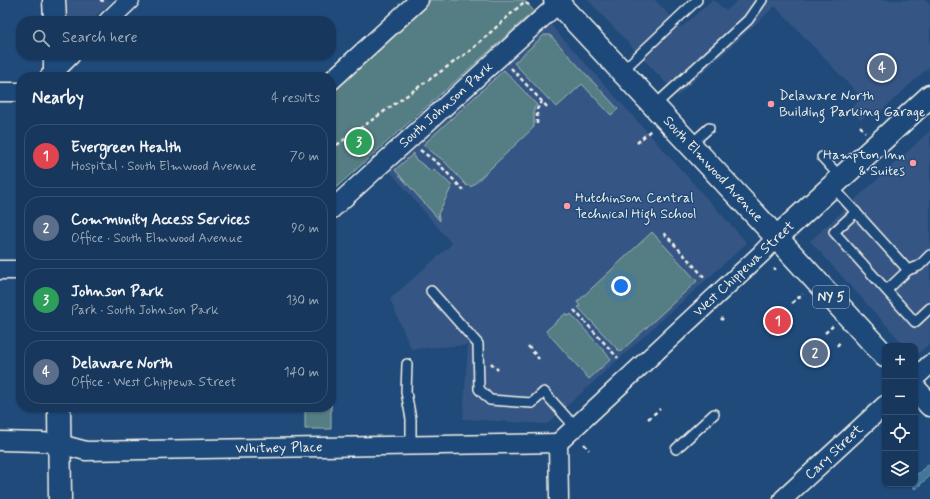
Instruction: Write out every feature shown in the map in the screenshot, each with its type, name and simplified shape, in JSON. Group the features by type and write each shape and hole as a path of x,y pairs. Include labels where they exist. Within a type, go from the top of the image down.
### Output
{"main road":[{"path":"54,0 54,16"},
{"name":"South Elmwood Avenue","path":"558,1 882,353"},
{"name":"West Chippewa Street","path":"777,237 930,96"},
{"path":"59,412 60,499"}],"street":[{"path":"113,16 130,0"},
{"path":"336,76 419,0"},
{"name":"South Johnson Park","path":"336,205 558,1"},
{"path":"53,70 65,60"},
{"path":"0,92 16,92"},
{"name":"West Chippewa Street","path":"558,443 761,254 777,237"},
{"path":"0,270 16,270"},
{"path":"918,375 930,364"},
{"name":"Cary Street","path":"783,499 882,408"},
{"name":"Whitney Place","path":"0,441 35,441 60,444 86,451 558,443"},
{"path":"558,443 559,499"}],"lane":[{"path":"622,71 697,0"},
{"path":"654,106 748,20 762,0"},
{"path":"690,144 709,128"},
{"path":"822,157 836,182 856,212 908,270"},
{"path":"856,212 834,232 916,322 930,308"},
{"path":"887,290 908,270 919,266 930,255"},
{"path":"431,291 478,344 478,389 490,400 532,403 544,392 575,427"},
{"path":"407,364 406,392 411,419 411,446"},
{"path":"676,449 714,414"}],"path":[{"path":"100,0 104,1"},
{"path":"336,145 471,50 524,2 532,7"},
{"path":"506,64 549,109"},
{"path":"537,124 537,109 542,102"},
{"path":"860,126 865,132"},
{"path":"637,143 651,130"},
{"path":"414,147 439,164 463,190"},
{"path":"664,233 705,278"},
{"path":"792,303 802,295"},
{"path":"574,310 618,358"},
{"path":"825,333 832,327"},
{"path":"836,346 841,341"},
{"path":"528,346 539,359"},
{"path":"489,361 498,370"},
{"path":"648,419 660,409"},
{"path":"584,444 589,450"}],"shaded area":[{"path":"66,0 113,0 95,16 67,16"},
{"path":"588,0 655,0 679,26 682,27 712,0 714,0 726,11 738,0 925,0 930,5 930,66 877,115 871,110 861,120 850,109 862,98 775,6 678,96"},
{"name":"Hutchinson Central Technical High School","path":"549,23 747,243 547,424 463,419 468,345 411,349 390,299 452,244 388,169"},
{"path":"930,131 930,343 918,353 918,343 902,343 810,241"},
{"path":"929,464 930,465 930,476 918,486 918,473"}],"green space":[{"path":"431,0 524,0 534,11 336,188 336,87"},
{"path":"544,35 550,35 618,109 611,115 582,84 557,107 555,106 514,63"},
{"path":"504,70 537,105 534,108 534,127 471,187 469,185 467,186 444,161 423,145"},
{"path":"414,153 414,158 431,171 434,169 452,186 438,214 440,221 395,170"},
{"path":"652,232 697,281 620,352 578,307 580,306 577,302"},
{"path":"566,313 569,316 571,314 611,359 589,379 546,331"},
{"path":"305,412 331,412 331,429 305,429"}],"place":[{"name":"Delaware North","path":"882,68"},
{"name":"Delaware North Building Parking Garage","path":"771,104"},
{"name":"Johnson Park","path":"359,142"},
{"name":"Hampton Inn & Suites","path":"913,163"},
{"name":"Hutchinson Central Technical High School","path":"567,206"},
{"name":"Evergreen Health","path":"778,321"},
{"name":"Community Access Services","path":"815,353"}]}
